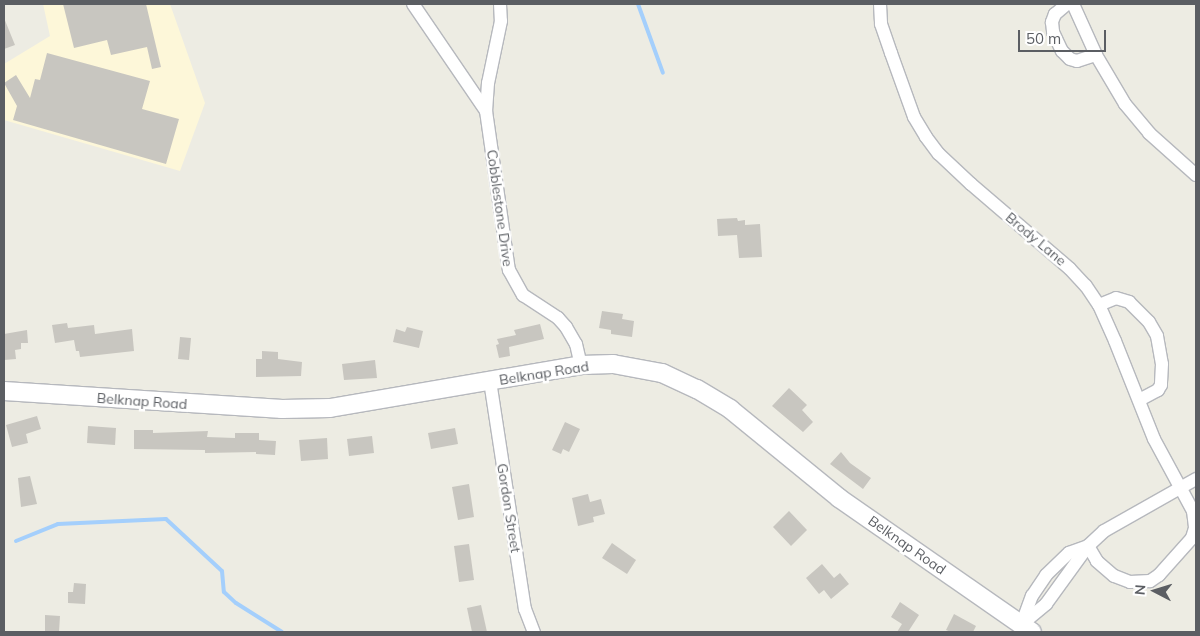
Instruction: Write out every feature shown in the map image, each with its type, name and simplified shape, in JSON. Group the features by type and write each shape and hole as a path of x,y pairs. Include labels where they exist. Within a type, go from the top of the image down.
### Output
{"street":[{"name":"Cobblestone Drive","path":"413,4 486,111"},
{"name":"Cobblestone Drive","path":"500,4 501,21 488,83 486,111 509,270 524,295 558,318 566,327 576,344 581,365"},
{"name":"Brody Lane","path":"880,4 882,24 889,46 914,117 926,137 939,154 971,184 1070,269 1099,305 1154,438 1182,487 1193,511 1194,533 1185,547 1155,578 1137,583 1119,578 1102,567 1088,546"},
{"path":"1067,4 1055,14 1052,22 1053,32 1062,51 1067,57 1077,61 1096,55"},
{"path":"1073,4 1096,55 1114,88 1136,119 1196,175"},
{"path":"1099,305 1116,298 1129,302 1149,322 1157,336 1162,364 1161,385 1158,390 1139,400"},
{"name":"Belknap Road","path":"4,392 282,409 330,408 581,365 613,364 662,373 697,389 730,408 839,498 1026,629"},
{"name":"Gordon Street","path":"490,381 525,609 534,632"},
{"path":"1026,629 1088,546 1104,531 1196,479"}],"shaded area":[{"path":"43,4 170,4 205,103 180,171 4,120 4,64 50,36"}],"building":[{"path":"63,4 146,4 161,67 152,69 147,47 111,55 107,40 74,48"},
{"path":"4,18 15,45 4,49"},
{"path":"47,53 150,81 142,109 179,119 166,164 13,120 17,106 4,83 16,75 30,98 35,79 40,80"},
{"path":"737,218 738,221 745,220 745,225 760,224 762,257 739,258 737,235 718,236 717,219"},
{"path":"602,311 623,314 622,319 634,321 632,337 611,334 611,330 599,328"},
{"path":"67,323 68,328 94,325 95,334 132,329 134,351 80,357 79,351 76,351 74,340 55,343 52,325"},
{"path":"540,324 544,339 509,347 510,356 499,358 496,345 499,344 497,339 516,335 514,330"},
{"path":"407,327 423,331 419,348 393,342 396,329 405,332"},
{"path":"27,330 28,343 21,343 21,349 15,350 16,359 4,360 4,334"},
{"path":"180,337 191,338 189,360 178,359"},
{"path":"262,351 278,352 278,359 302,362 301,376 256,377 256,359 262,359"},
{"path":"375,360 377,378 344,380 342,364"},
{"path":"789,388 807,405 802,410 813,422 803,432 772,406"},
{"path":"37,416 41,429 26,434 28,443 12,447 6,425"},
{"path":"565,422 580,429 569,452 563,449 561,454 552,450"},
{"path":"88,426 116,428 115,445 87,443"},
{"path":"455,428 458,444 431,449 428,433"},
{"path":"134,430 153,430 153,433 208,431 207,437 235,438 235,433 259,433 259,440 276,441 275,455 256,454 256,452 205,453 205,450 134,449"},
{"path":"372,436 374,453 349,456 347,439"},
{"path":"327,438 328,459 301,461 299,440"},
{"path":"841,452 850,463 871,478 863,489 830,464"},
{"path":"30,476 37,504 21,507 18,478"},
{"path":"469,484 474,517 458,520 452,487"},
{"path":"588,494 590,502 601,499 605,514 593,517 594,522 578,526 572,498"},
{"path":"789,511 807,530 791,546 773,527"},
{"path":"612,543 636,560 627,574 602,558"},
{"path":"469,544 474,580 459,582 454,546"},
{"path":"822,564 834,578 840,573 849,584 831,599 824,590 819,594 806,578"},
{"path":"74,583 86,584 85,604 68,603 68,592 73,592"},
{"path":"900,602 919,615 908,632 897,632 902,624 891,617"},
{"path":"481,605 487,632 472,632 467,608"},
{"path":"954,614 976,626 973,632 951,632 946,630"},
{"path":"45,615 60,616 59,632 45,632"}],"waterway":[{"path":"638,4 663,73"},
{"path":"16,541 58,524 166,519 222,571 224,592 236,603 282,632"}]}
